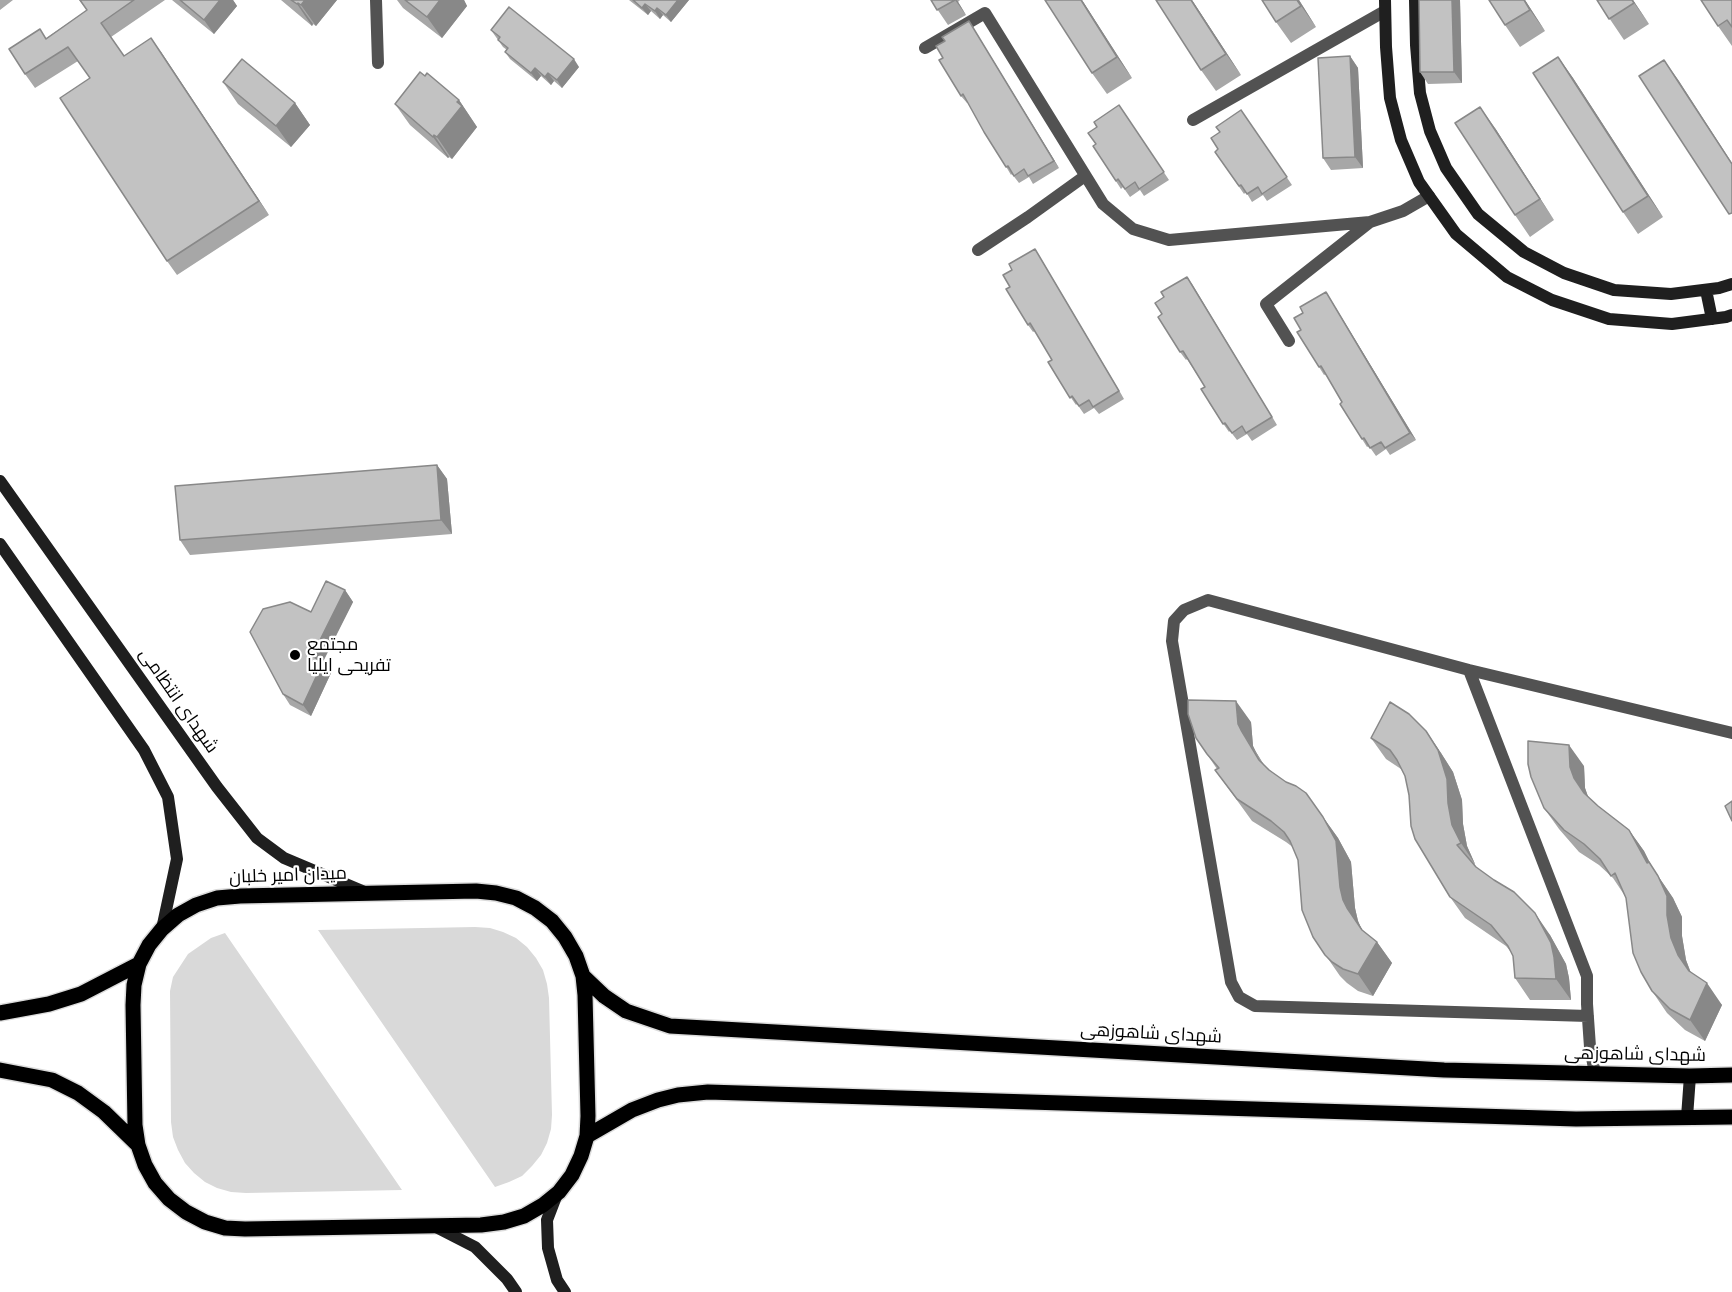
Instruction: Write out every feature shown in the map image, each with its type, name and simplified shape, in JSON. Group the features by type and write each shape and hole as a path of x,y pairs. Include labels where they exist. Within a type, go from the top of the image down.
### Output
{"main road":[{"path":"1414,0 1420,93 1430,131 1446,168 1478,214 1524,252 1563,273 1614,290 1671,294 1719,288 1732,284"},
{"path":"1385,5 1390,98 1401,140 1419,182 1464,242 1507,278 1552,300 1608,319 1672,324 1732,315"},
{"path":"1706,290 1712,319"},
{"name":"شهدای انتظامی","path":"0,481 217,787 257,838 284,858 368,893"},
{"path":"0,544 144,750 168,797 177,859 162,929"},
{"name":"میدان امیر خلبان","path":"496,892 516,898 535,908 552,921 565,937 576,956 583,976 586,1039 587,1136 572,1175 559,1192 524,1216 481,1225 245,1230 225,1228 195,1217 169,1199 155,1183 138,1145 135,1125 134,985 149,945 178,915 196,905 217,898 368,893 496,892"},
{"path":"0,1013 49,1004 81,994 140,964"},
{"name":"شهدای شاهوزهی","path":"583,976 604,996 626,1011 670,1026 1420,1068 1595,1074 1732,1075"},
{"path":"0,1070 52,1080 78,1093 104,1112 138,1145"},
{"path":"1687,1117 1690,1076"},
{"path":"587,1136 632,1110 678,1095 708,1092 1576,1119 1732,1117"},
{"path":"559,1192 547,1220 548,1248 557,1280 565,1292"},
{"path":"433,1226 475,1247 507,1279 516,1292"}],"street":[{"path":"376,0 378,63"},
{"path":"1193,120 1385,5"},
{"path":"925,48 985,13 1103,204 1133,229 1169,240 1370,222 1402,211 1429,196"},
{"path":"978,250 1085,176"},
{"path":"1289,341 1266,304 1370,222"},
{"path":"1588,1016 1255,1006 1239,997 1231,982 1172,641 1174,621 1184,610 1208,600 1469,670 1732,733"},
{"path":"1469,670 1587,976 1590,1047 1595,1074"}],"shaded area":[{"path":"475,927 503,932 516,938 527,947 543,970 549,998 552,1115 547,1143 541,1155 522,1176 495,1187 318,930"},
{"path":"225,933 402,1190 231,1192 205,1182 185,1163 173,1137 171,1122 170,991 173,977 188,954 211,938"}],"building":[{"path":"80,0 134,0 101,23 124,56 151,38 259,201 167,261 60,98 90,78 68,47 25,74 9,49 40,29 46,39 87,10"},
{"path":"180,0 220,0 204,20"},
{"path":"291,0 305,0 301,5"},
{"path":"405,0 440,0 427,17"},
{"path":"633,0 678,0 666,15 657,8 655,11 645,4 642,8"},
{"path":"931,0 955,0 937,10"},
{"path":"1045,0 1081,0 1117,57 1092,73"},
{"path":"1156,0 1191,0 1226,54 1201,70"},
{"path":"1262,0 1297,0 1301,6 1276,22"},
{"path":"1419,0 1452,0 1454,72 1420,72"},
{"path":"1489,0 1524,0 1530,10 1505,25"},
{"path":"1597,0 1632,0 1634,3 1609,19"},
{"path":"1701,0 1732,0 1732,27 1727,20 1718,26"},
{"path":"509,7 574,59 557,80 548,73 545,77 535,68 531,73 505,52 508,48 491,30"},
{"path":"969,21 1054,161 1028,176 1024,169 1014,176 1008,166 1006,167 963,94 961,96 939,60 943,58 936,46 945,41 942,37"},
{"path":"1350,56 1355,157 1323,158 1318,58"},
{"path":"1558,57 1648,196 1623,212 1533,73"},
{"path":"242,59 295,103 276,126 223,82"},
{"path":"1664,60 1732,164 1732,213 1729,214 1639,76"},
{"path":"420,72 425,76 427,73 459,100 457,102 462,106 437,137 434,135 433,137 395,104"},
{"path":"1119,105 1164,172 1139,189 1135,182 1125,189 1118,179 1116,181 1093,146 1096,144 1088,133 1097,127 1094,122"},
{"path":"1480,107 1540,199 1515,215 1455,123"},
{"path":"1241,110 1287,177 1262,194 1258,187 1247,194 1241,185 1239,186 1215,152 1218,149 1211,138 1220,132 1216,127"},
{"path":"1035,249 1119,391 1093,407 1089,400 1079,406 1072,396 1070,398 1048,362 1052,360 1006,289 1010,287 1003,275 1012,270 1009,264"},
{"path":"1187,277 1272,417 1246,433 1242,426 1232,433 1225,423 1223,424 1201,389 1205,387 1183,351 1180,352 1158,317 1162,314 1155,303 1164,297 1161,292"},
{"path":"1326,292 1410,433 1385,448 1381,442 1370,448 1364,438 1362,439 1340,404 1342,402 1321,366 1319,367 1297,332 1301,330 1294,318 1303,313 1300,307"},
{"path":"437,465 441,520 180,540 175,486"},
{"name":"مجتمع تفریحی ایلیا","path":"326,581 345,590 312,656 323,662 303,705 283,694 250,632 263,609 290,602 311,612"},
{"path":"1188,700 1236,701 1238,724 1259,760 1286,782 1306,793 1323,817 1336,841 1343,900 1362,930 1377,942 1358,974 1332,962 1313,937 1302,910 1298,860 1290,841 1284,832 1271,821 1237,799 1215,770 1219,768 1196,738 1188,714"},
{"path":"1390,702 1409,714 1426,731 1438,750 1447,779 1452,825 1461,843 1457,845 1476,867 1514,892 1535,913 1551,943 1556,979 1515,978 1513,956 1508,946 1491,925 1450,897 1415,839 1411,826 1405,776 1390,750 1371,738"},
{"path":"1528,741 1569,745 1570,767 1584,793 1629,830 1647,863 1649,862 1658,876 1667,896 1667,915 1671,938 1678,955 1689,971 1707,983 1690,1020 1670,1009 1652,991 1641,972 1633,953 1626,898 1615,873 1611,876 1600,859 1564,830 1544,808 1531,777 1528,764"},
{"path":"1732,801 1732,821 1725,806"}],"place":[{"name":"مجتمع تفریحی ایلیا","path":"295,655"}]}
